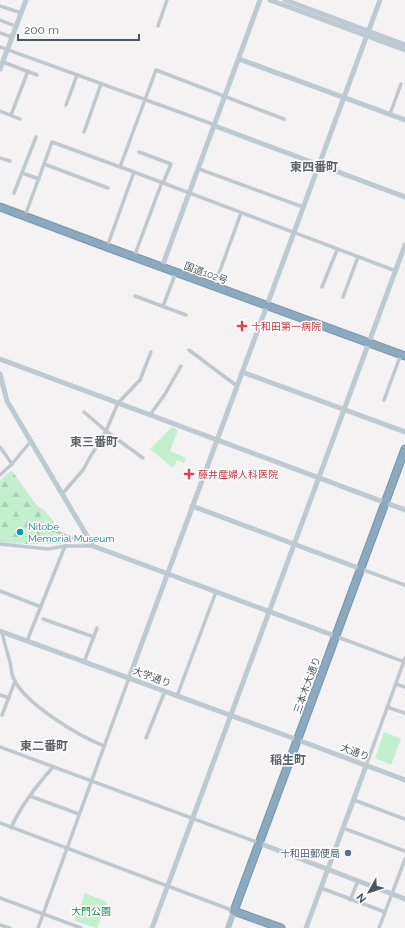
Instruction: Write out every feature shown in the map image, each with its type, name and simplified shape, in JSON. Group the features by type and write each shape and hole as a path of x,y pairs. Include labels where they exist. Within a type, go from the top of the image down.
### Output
{"highway":[{"name":"国道102号","path":"0,207 403,355"},
{"name":"三本木大通り","path":"234,911 405,449"},
{"path":"234,911 281,928"}],"main road":[{"name":"三本木大通り","path":"228,928 234,911"}],"street":[{"path":"0,69 26,0"},
{"path":"158,26 167,0"},
{"path":"162,267 260,0"},
{"path":"270,0 368,34 405,45"},
{"path":"285,0 405,50"},
{"path":"38,928 192,506 380,0"},
{"path":"0,6 20,13"},
{"path":"0,20 16,26"},
{"path":"0,33 12,37"},
{"path":"0,47 405,197"},
{"path":"239,59 405,120"},
{"path":"3,62 37,75"},
{"path":"120,167 156,70 284,119"},
{"path":"11,115 28,71"},
{"path":"66,105 77,75"},
{"path":"84,132 101,84"},
{"path":"390,114 401,84"},
{"path":"0,111 20,119"},
{"path":"14,193 36,137"},
{"path":"25,216 52,142 396,271"},
{"path":"134,257 170,164 139,152"},
{"path":"0,158 10,161"},
{"path":"44,164 108,188"},
{"path":"198,169 303,207"},
{"path":"107,247 134,172"},
{"path":"22,173 39,179"},
{"path":"214,286 241,213"},
{"path":"152,928 405,245"},
{"path":"322,287 337,250"},
{"path":"343,297 358,257"},
{"path":"163,306 176,272"},
{"path":"135,296 186,315"},
{"path":"189,350 237,386"},
{"path":"63,493 83,470 106,431 118,403 140,380 151,352"},
{"path":"384,400 403,355"},
{"path":"0,359 405,510"},
{"path":"150,415 165,394 181,366"},
{"path":"242,372 405,432"},
{"path":"0,374 3,397 63,493 91,545"},
{"path":"84,412 106,431 143,458"},
{"path":"0,475 12,464 31,441"},
{"path":"0,447 12,464"},
{"path":"192,506 405,586"},
{"path":"52,530 269,612 405,660 306,928"},
{"path":"0,544 48,549 65,546 91,545"},
{"path":"27,641 65,546"},
{"path":"0,591 41,607"},
{"path":"177,696 216,592"},
{"path":"43,618 94,637"},
{"path":"84,662 97,628"},
{"path":"1,631 12,676 29,699 79,733 104,746"},
{"name":"大学通り","path":"1,631 298,740"},
{"path":"2,715 15,682"},
{"path":"396,684 405,687"},
{"path":"146,738 165,691"},
{"path":"0,695 9,698"},
{"path":"387,707 405,713"},
{"name":"大通り","path":"298,740 405,780"},
{"path":"0,747 260,843 405,899"},
{"path":"11,828 16,817 30,796 53,767"},
{"path":"30,796 79,814"},
{"path":"354,800 405,818"},
{"path":"0,823 234,911"},
{"path":"343,828 404,849"},
{"path":"379,928 405,859"},
{"path":"350,900 358,881"},
{"path":"321,888 385,912"},
{"path":"0,898 81,928"},
{"path":"0,924 10,928"}],"green space":[{"path":"172,427 178,430 170,451 186,458 184,463 177,460 173,468 150,449"},
{"path":"12,471 38,507 43,509 54,522 53,533 64,542 61,544 26,544 0,542 0,480"},
{"path":"384,732 401,739 391,765 375,758"},
{"name":"大門公園","path":"85,893 107,902 97,928 75,921"}],"place":[{"name":"十和田第一病院","path":"242,326"},
{"name":"藤井産婦人科医院","path":"189,474"},
{"name":"Nitobe Memorial Museum","path":"20,532"},
{"name":"十和田郵便局","path":"348,853"}],"district":[{"name":"東四番町","path":"314,167"},
{"name":"東三番町","path":"94,442"},
{"name":"東二番町","path":"44,746"},
{"name":"稲生町","path":"288,760"}]}
